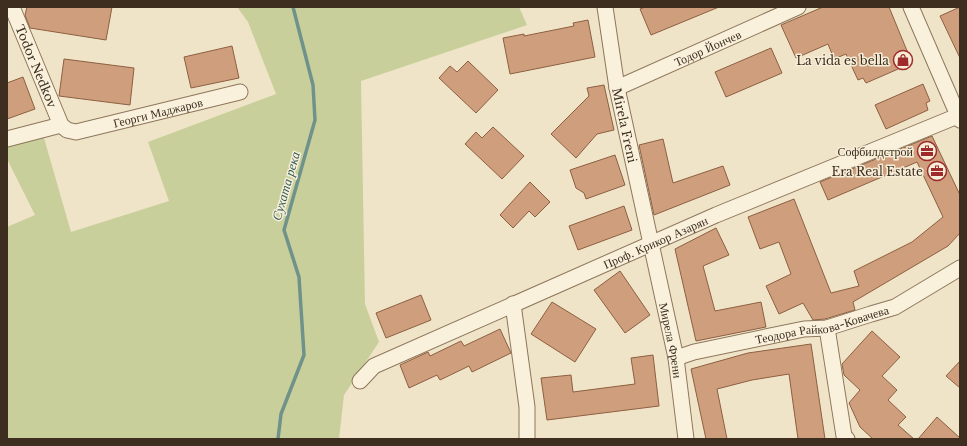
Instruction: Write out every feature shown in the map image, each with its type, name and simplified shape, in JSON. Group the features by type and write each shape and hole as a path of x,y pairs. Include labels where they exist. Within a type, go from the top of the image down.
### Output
{"street":[{"name":"Todor Nedkov","path":"12,7 61,125"},
{"name":"Mirela Freni","path":"605,7 617,88 651,243"},
{"name":"Тодор Йончев","path":"617,88 798,7"},
{"path":"911,7 959,117"},
{"name":"Георги Маджаров","path":"61,125 67,130 76,132 240,92"},
{"name":"Проф. Крикор Азарян","path":"360,381 374,366 651,243 716,215 959,117"},
{"path":"7,139 61,125"},
{"name":"Мирела Френи","path":"651,243 676,358 686,439"},
{"name":"Теодора Райкова-Ковачева","path":"676,358 694,352 804,329 827,328 895,307 960,268"},
{"path":"513,304 527,407 527,439"},
{"path":"827,328 844,436 847,439"}],"green space":[{"path":"237,7 519,7 527,25 361,81 365,304 379,342 344,395 339,439 7,439 7,227 35,215 7,159 7,133 40,124 71,232 169,201 148,142 276,94 248,22"}],"building":[{"path":"27,7 112,7 106,40 30,28 25,15"},
{"path":"645,7 719,7 651,35 640,9"},
{"path":"823,7 889,7 912,63 866,83 863,78 858,80 846,54 834,59 828,44 796,58 781,25"},
{"path":"960,7 960,58 940,16"},
{"path":"588,20 595,57 510,74 503,38 524,34 524,36 574,26 573,23"},
{"path":"232,46 239,78 191,88 184,57"},
{"path":"771,48 782,73 726,97 715,72"},
{"path":"64,59 134,68 130,105 59,96"},
{"path":"468,61 498,90 476,113 439,78 450,66 457,72"},
{"path":"23,77 35,109 7,119 7,83"},
{"path":"923,84 930,101 926,103 928,110 886,129 875,105"},
{"path":"604,85 614,130 597,134 576,158 551,134 589,96 587,88"},
{"path":"493,127 524,156 502,179 465,144 476,132 482,138"},
{"path":"932,136 960,195 960,233 948,246 853,302 855,310 825,319 813,320 803,303 779,314 766,286 791,274 779,242 760,249 748,217 794,199 831,293 859,286 854,271 912,242 943,217 917,162 828,200 820,182"},
{"path":"663,139 673,183 723,166 730,185 654,215 639,145"},
{"path":"615,155 625,185 586,199 584,193 576,188 570,170"},
{"path":"530,182 550,202 535,217 529,211 513,228 500,215"},
{"path":"624,206 632,230 578,250 569,226"},
{"path":"716,228 729,255 703,266 715,311 761,302 766,327 696,341 675,249"},
{"path":"620,271 650,315 625,333 594,290"},
{"path":"421,295 431,320 386,338 376,313"},
{"path":"552,302 596,329 575,362 531,334"},
{"path":"500,329 511,353 472,372 469,366 440,380 437,375 409,388 400,365 428,352 430,356 461,341 464,346"},
{"path":"872,331 900,357 882,376 897,390 888,400 906,417 898,425 914,439 873,439 860,427 849,403 860,390 844,375 842,364"},
{"path":"811,344 825,439 798,439 789,374 752,380 717,389 727,439 706,439 691,369 748,353"},
{"path":"653,355 659,406 547,420 541,378 571,375 573,392 635,384 631,358"},
{"path":"960,361 960,388 946,376"},
{"path":"937,417 960,438 960,439 918,439"}],"waterway":[{"name":"Сухата река","path":"278,439 281,414 304,355 299,277 284,230 315,120 313,85 293,7"}],"place":[{"name":"La vida es bella","path":"903,60"},
{"name":"Софбилдстрой","path":"927,151"},
{"name":"Era Real Estate","path":"937,171"}]}
